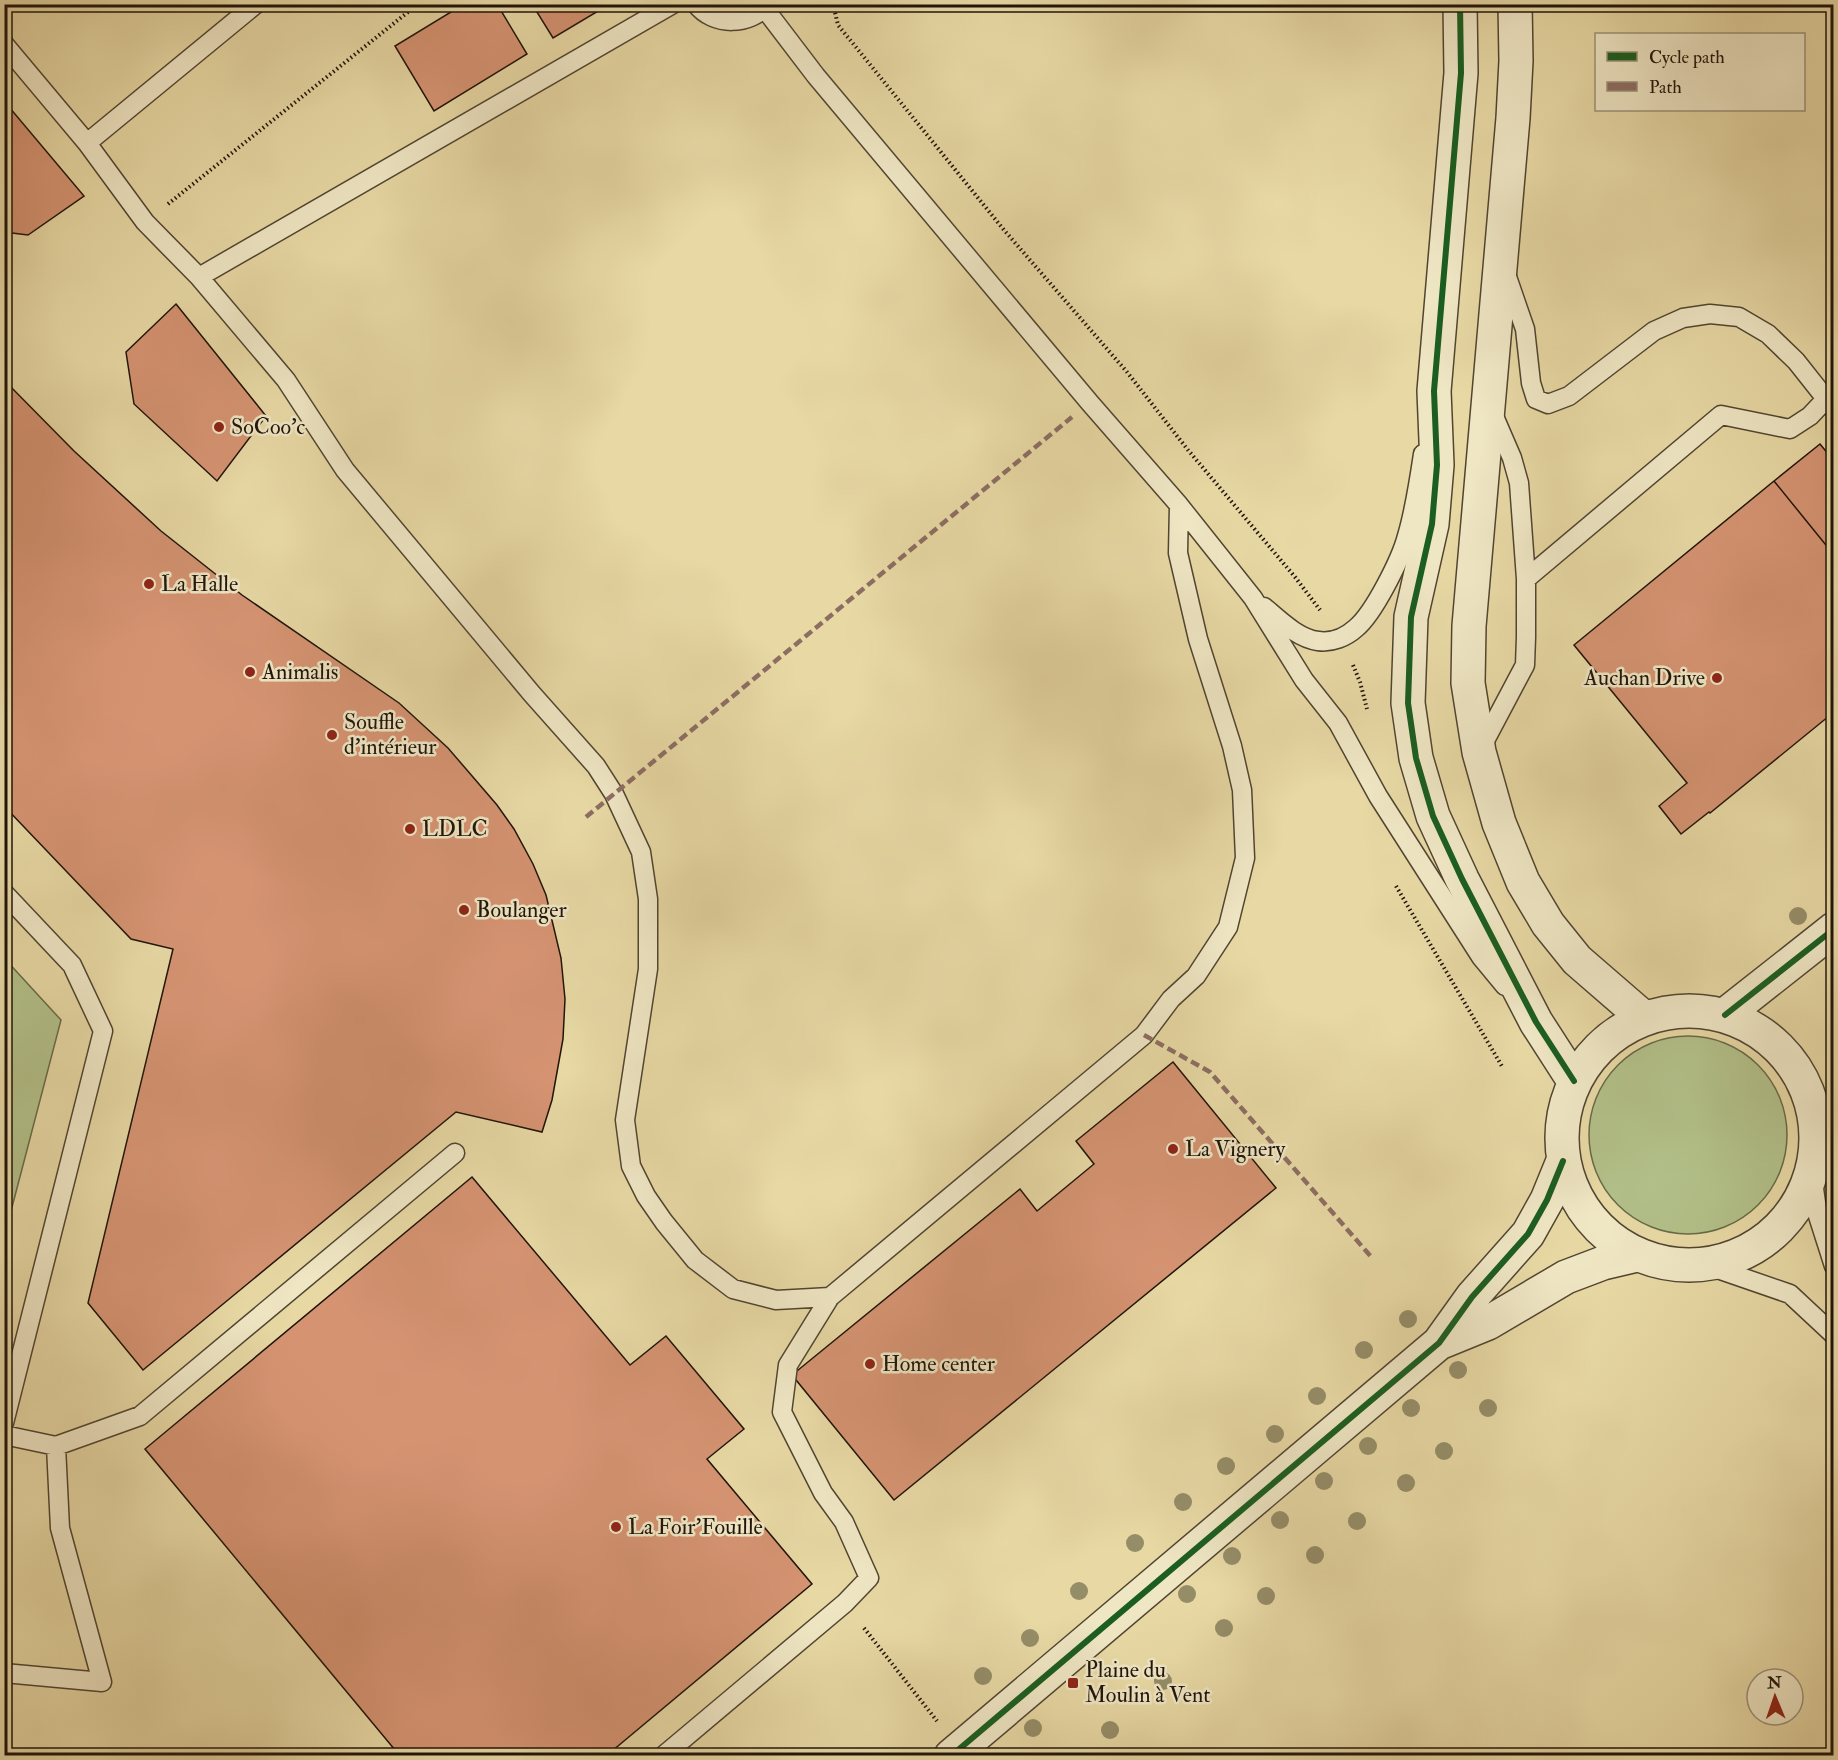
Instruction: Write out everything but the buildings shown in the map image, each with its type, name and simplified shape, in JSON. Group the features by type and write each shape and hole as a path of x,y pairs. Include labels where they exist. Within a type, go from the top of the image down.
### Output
{"street":[{"path":"1460,4 1461,73 1434,391 1437,465 1432,524 1411,617 1408,703 1416,758 1433,816 1462,879 1536,1022 1574,1081"},
{"path":"1515,4 1516,61 1469,626 1468,683 1479,752 1503,833 1523,882 1548,924 1577,960 1644,1018"},
{"path":"1725,1015 1833,929"},
{"path":"1684,1010 1725,1015 1761,1033 1790,1060 1825,1125 1812,1174 1797,1208 1772,1235 1741,1255 1706,1265 1671,1265 1637,1255 1602,1233 1576,1200 1563,1161 1562,1120 1574,1081 1592,1054 1616,1033 1644,1018 1684,1010"},
{"path":"946,1741 1439,1342 1472,1297 1528,1234 1547,1200 1563,1161"},
{"path":"1439,1342 1488,1323 1566,1277 1604,1263 1637,1255"}],"lane":[{"path":"87,143 256,4"},
{"path":"199,277 673,4"},
{"path":"696,4 711,16 724,21 739,21 752,17 767,7 824,85 1090,403 1179,505 1253,598 1304,680 1338,723 1378,796 1480,957 1536,1022"},
{"path":"4,44 87,143 146,222 199,277 286,380 345,470 532,694 596,766 614,794 641,852 648,899 648,969 625,1120 631,1166 646,1196 695,1260 734,1289 776,1300 830,1298"},
{"path":"1500,259 1526,329 1531,383 1536,399 1548,404 1569,396 1654,331 1683,318 1710,314 1739,317 1768,334 1796,361 1830,404 1790,429 1721,415 1526,579"},
{"path":"1253,598 1291,629 1308,639 1321,642 1342,638 1358,627 1374,604 1407,537 1415,505 1434,391"},
{"path":"1479,752 1525,664 1526,579 1519,483 1512,458 1488,403"},
{"path":"663,1755 844,1603 869,1578 844,1522 823,1493 782,1412 788,1365 830,1298 1144,1035 1162,1010 1196,976 1228,927 1245,858 1242,790 1232,746 1198,639 1178,554 1179,505"},
{"path":"4,893 72,965 103,1031 4,1423"},
{"path":"4,1435 56,1446 140,1416 455,1154"},
{"path":"1812,1174 1818,1216 1833,1266"},
{"path":"1706,1265 1790,1294 1833,1335"},
{"path":"4,1673 102,1682 60,1528 56,1446"}],"path":[{"path":"146,222 418,4"},
{"path":"844,1603 946,1741"}],"green space":[{"path":"5,959 61,1020 5,1234"},
{"path":"1678,1036 1698,1036 1717,1040 1735,1048 1751,1058 1765,1072 1783,1106 1787,1135 1783,1164 1775,1182 1765,1198 1751,1212 1717,1230 1698,1234 1678,1234 1659,1230 1641,1222 1625,1212 1611,1198 1593,1164 1589,1145 1589,1125 1593,1106 1601,1088 1611,1072 1625,1058 1659,1040"}],"marked path":[{"path":"586,817 1072,417"},
{"path":"1144,1035 1210,1072 1373,1259"}],"cycle path":[{"path":"1460,4 1461,73 1434,391 1437,465 1432,524 1411,617 1408,703 1416,758 1433,816 1462,879 1536,1022 1574,1081"},
{"path":"1725,1015 1834,929"},
{"path":"951,1756 1439,1343 1472,1297 1528,1234 1547,1200 1563,1161"}],"place":[{"name":"SoCoo'c","path":"219,427"},
{"name":"La Halle","path":"149,584"},
{"name":"Animalis","path":"250,672"},
{"name":"Auchan Drive","path":"1717,678"},
{"name":"Souffle d'intérieur","path":"332,735"},
{"name":"LDLC","path":"410,829"},
{"name":"Boulanger","path":"464,910"},
{"name":"La Vignery","path":"1173,1149"},
{"name":"Home center","path":"870,1364"},
{"name":"La Foir'Fouille","path":"616,1527"},
{"name":"Plaine du Moulin à Vent","path":"1073,1683"}]}
